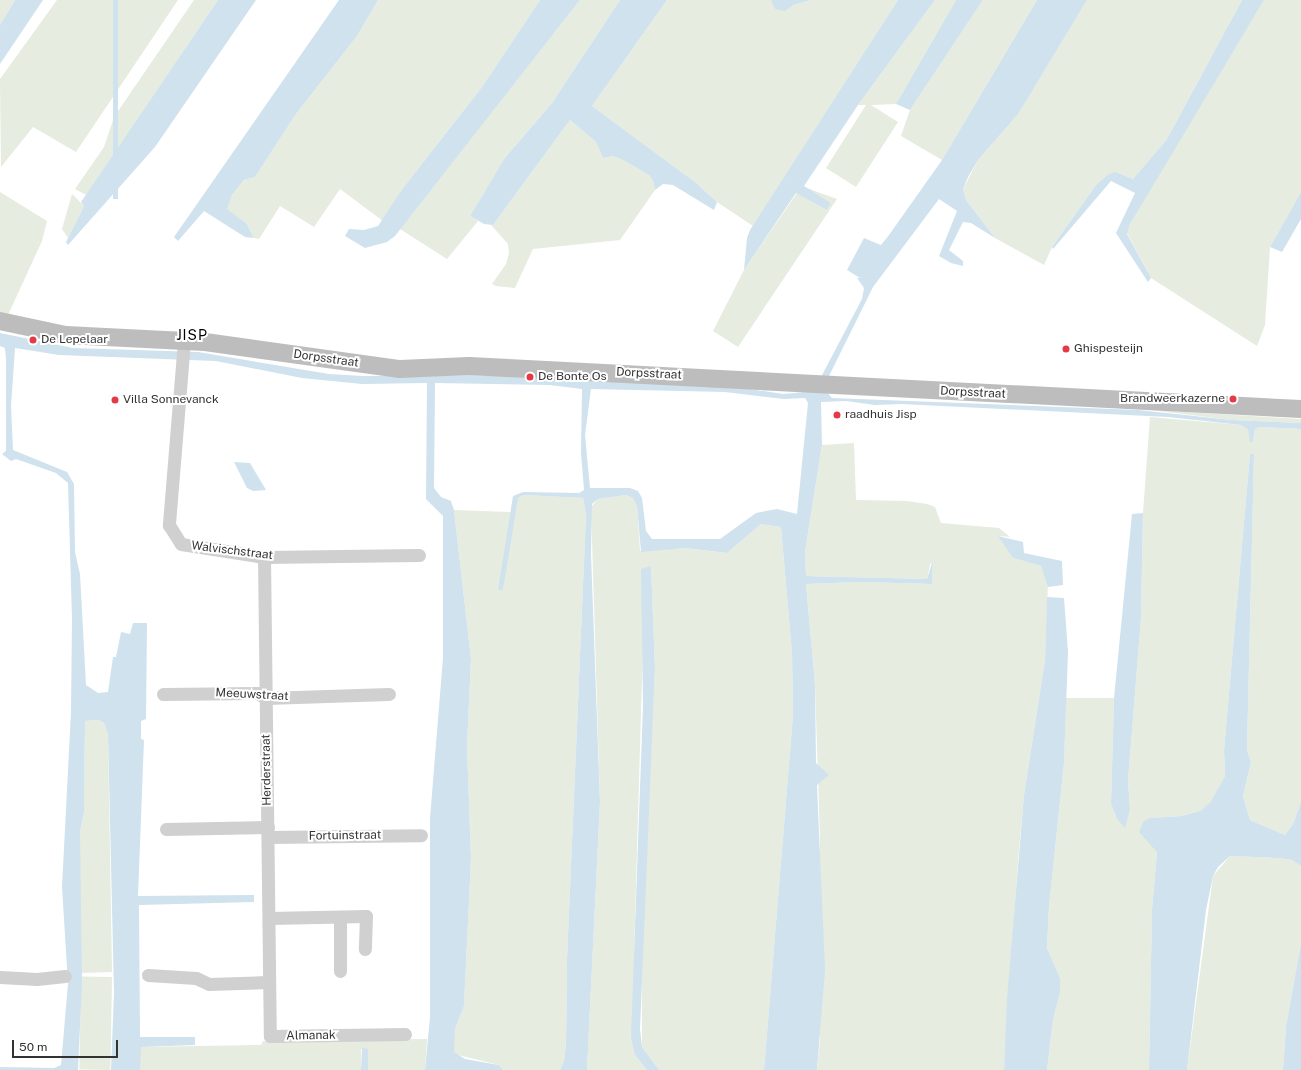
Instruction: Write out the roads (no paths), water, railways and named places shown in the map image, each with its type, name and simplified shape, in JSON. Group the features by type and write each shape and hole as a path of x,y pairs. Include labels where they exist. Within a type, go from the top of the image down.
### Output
{"street":[{"name":"Dorpsstraat","path":"0,321 66,336 184,346 400,369 469,366 814,382 1301,409"},
{"name":"Walvischstraat","path":"184,346 169,525 181,544 264,557 419,555"},
{"name":"Herderstraat","path":"264,557 269,982"},
{"name":"Meeuwstraat","path":"163,694 257,693 266,698 389,694"},
{"name":"Fortuinstraat","path":"166,829 421,835"},
{"path":"269,918 366,916 365,949"},
{"path":"340,917 340,971"},
{"path":"148,975 196,978 209,984 269,982"},
{"path":"0,977 36,979 65,976"},
{"name":"Almanak","path":"269,982 270,1036 405,1034"}],"water":[{"path":"15,0 43,0 0,64 0,25"},
{"path":"113,0 118,0 118,199 113,199"},
{"path":"218,0 256,0 155,147 68,245 66,242 84,206 81,202"},
{"path":"339,0 378,0 357,36 296,114 255,177 244,180 232,195 227,209 247,224 254,238 245,237 204,211 178,241 174,237"},
{"path":"540,0 580,0 395,236 387,242 365,248 345,236 349,229 364,230 378,226 403,188 482,87"},
{"path":"620,0 667,0 592,106 695,182 717,202 714,210 673,185 663,184 655,190 653,181 649,175 613,156 603,158 596,142 570,120 493,225 484,224 470,216 504,159 552,103"},
{"path":"771,0 811,0 793,5 785,11 775,9"},
{"path":"898,0 935,0 858,105 804,186 831,203 827,210 796,193 744,270 747,238 750,230"},
{"path":"956,0 983,0 910,110 896,104"},
{"path":"1037,0 1087,0 1019,113 978,160 963,189 966,200 995,238 971,223 963,222 949,250 963,261 963,266 951,263 939,256 957,211 939,199 873,287 829,376 825,390 832,398 1138,410 1232,420 1301,423 1301,429 1259,427 1255,429 1253,442 1250,442 1248,429 1241,425 1168,417 901,404 875,405 846,401 821,402 822,445 805,552 806,576 927,579 933,560 932,584 861,582 806,584 815,684 816,763 829,775 817,785 825,970 817,1070 764,1070 793,715 792,654 781,527 761,524 727,553 685,548 641,552 637,506 633,498 626,495 598,499 592,504 591,554 600,802 587,1070 560,1070 564,1061 566,1043 567,959 586,515 583,498 524,495 518,498 503,590 498,590 513,496 523,492 579,493 584,490 581,453 582,389 549,385 435,383 434,488 441,497 451,501 454,510 471,659 467,746 471,859 464,1006 455,1029 454,1052 465,1059 499,1065 503,1070 425,1070 430,1017 430,818 443,658 443,516 426,499 427,383 362,384 302,378 216,361 59,355 15,348 11,406 13,450 67,472 74,484 75,552 80,574 86,685 98,693 108,692 113,657 116,657 121,632 130,634 133,623 147,623 146,719 141,721 141,739 144,740 138,896 254,895 254,902 139,905 140,1037 195,1037 195,1045 141,1047 140,1070 111,1070 114,993 108,734 104,723 99,720 85,721 84,812 80,832 82,984 78,1070 0,1070 0,1067 54,1068 61,1065 68,984 62,887 71,712 72,619 68,483 56,473 16,459 11,461 2,454 6,451 6,360 5,348 0,346 0,333 73,348 198,352 329,374 362,376 473,375 730,386 783,394 817,391 821,377 862,299 864,288 857,278 860,278 847,270 864,238 881,245 942,160","holes":["591,389 725,392 784,399 805,398 808,403 797,514 777,509 756,513 720,539 652,539 646,531 642,498 638,491 630,488 590,488 585,435"]},
{"path":"1242,0 1264,0 1130,224 1127,234 1151,278 1148,282 1116,233 1135,193 1111,181 1053,249 1052,247 1096,185 1109,174 1116,172 1133,179 1167,139"},
{"path":"1301,192 1301,219 1282,252 1270,247"},
{"path":"1250,454 1254,454 1247,750 1251,762 1243,796 1250,820 1285,835 1293,824 1301,802 1301,866 1292,860 1230,856 1218,867 1213,876 1206,910 1187,1070 1149,1070 1152,909 1157,852 1139,832 1143,822 1150,818 1181,816 1200,811 1210,803 1225,776 1224,750"},
{"path":"234,462 250,463 266,490 253,491 247,488"},
{"path":"1143,513 1141,618 1128,781 1130,809 1125,828 1117,819 1111,804 1114,698 1132,514"},
{"path":"998,536 1023,542 1024,553 1062,561 1063,585 1048,587 1041,566 1013,558"},
{"path":"651,566 655,668 640,1029 642,1047 659,1070 647,1070 635,1055 631,1037 643,705 641,569"},
{"path":"1047,597 1064,598 1068,652 1064,763 1049,907 1047,948 1060,978 1060,993 1053,1020 1047,1070 1004,1070 1007,999 1024,795 1045,660"},
{"path":"1301,943 1301,1070 1283,1070 1286,1026"},
{"path":"362,1048 368,1049 368,1070 361,1070"}],"place":[{"name":"De Lepelaar","path":"33,340"},
{"name":"Ghispesteijn","path":"1066,349"},
{"name":"De Bonte Os","path":"530,377"},
{"name":"Brandweerkazerne","path":"1233,399"},
{"name":"Villa Sonnevanck","path":"115,400"},
{"name":"raadhuis Jisp","path":"837,415"}],"district":[{"name":"JISP","path":"192,335"}]}
